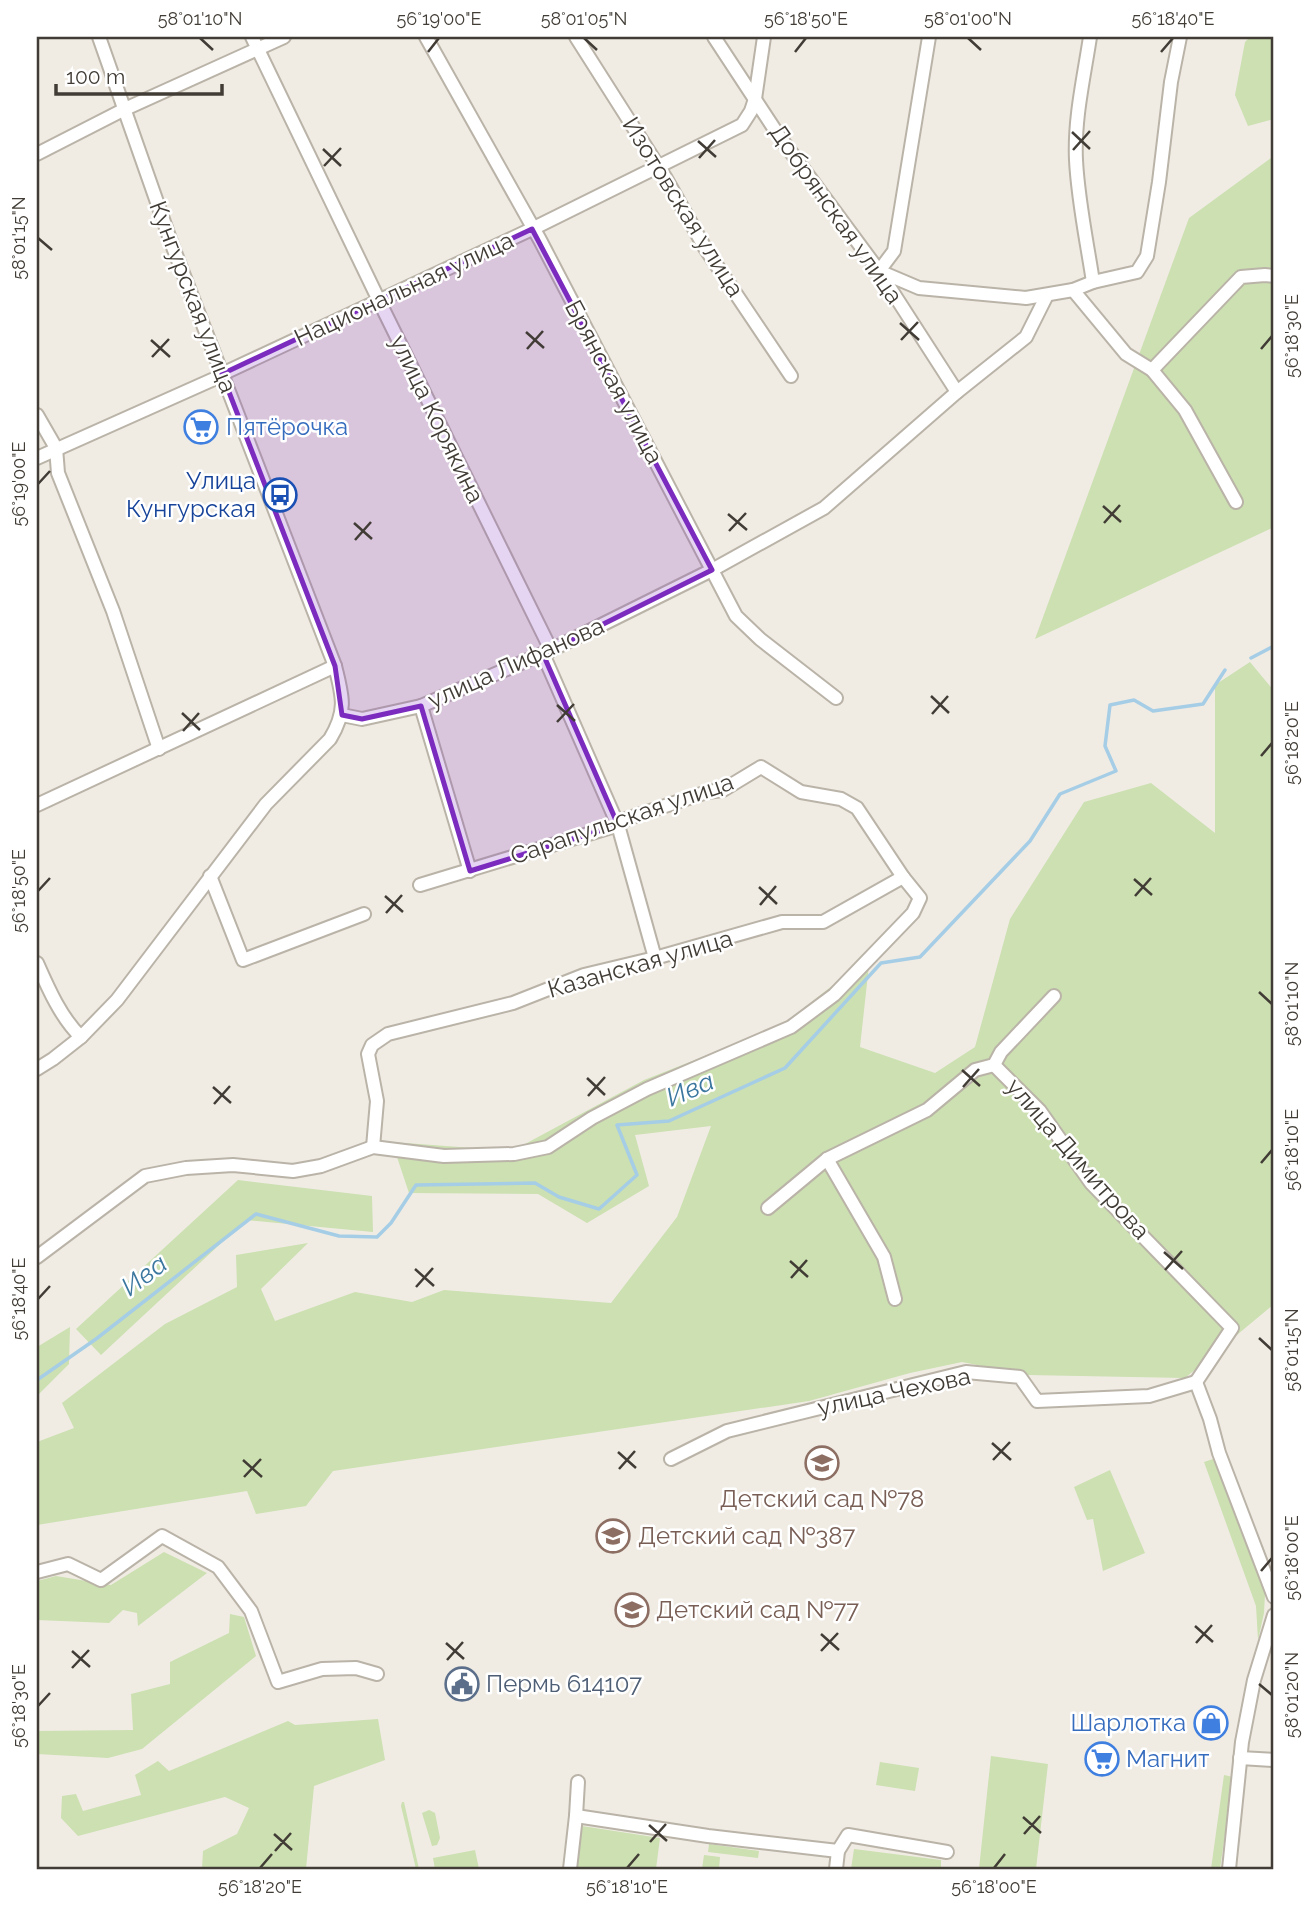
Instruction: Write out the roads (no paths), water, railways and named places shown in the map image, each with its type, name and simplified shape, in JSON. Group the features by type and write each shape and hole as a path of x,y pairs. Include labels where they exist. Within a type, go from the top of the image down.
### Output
{"street":[{"name":"Кунгурская улица","path":"99,37 171,242 335,666 343,697 342,715"},
{"name":"улица Корякина","path":"252,37 547,652 618,824 655,958"},
{"path":"37,154 125,109 284,37"},
{"name":"Брянская улица","path":"426,37 546,252 736,616 760,639 836,698"},
{"name":"Изотовская улица","path":"576,37 659,167 705,248 791,376"},
{"name":"Добрянская улица","path":"714,37 779,136 879,271 957,392"},
{"path":"755,99 764,37"},
{"path":"929,37 894,251 879,271 919,289 1026,298 1137,272 1147,256 1171,82 1180,37"},
{"path":"1090,37 1075,157 1093,282"},
{"name":"Национальная улица","path":"37,458 214,379 659,167 741,125 751,111 755,99"},
{"path":"1152,370 1241,277 1274,275"},
{"path":"1073,289 1126,354 1152,370 1185,410 1236,502"},
{"name":"улица Лифанова","path":"342,715 362,719 421,706 547,652 712,570 824,508 957,392 1026,337 1047,295"},
{"path":"37,415 56,448 58,473 113,611 159,749"},
{"path":"37,805 335,666"},
{"path":"421,706 470,871"},
{"path":"37,1069 81,1037 117,1000 266,804 330,739 342,715"},
{"name":"Сарапульская улица","path":"420,885 618,824 707,792 723,790 761,767 801,792 841,799 857,808 903,877"},
{"path":"210,876 243,960 365,915"},
{"path":"37,1257 145,1177 186,1168 233,1165 293,1171 321,1167 373,1147 444,1156 514,1154 548,1147 593,1118 647,1089 791,1027 834,995 914,913 920,898 903,877"},
{"name":"Казанская улица","path":"373,1147 376,1101 368,1054 373,1045 388,1034 513,1003 584,975 782,922 823,922 903,877"},
{"path":"37,963 44,981 72,1028 81,1037"},
{"path":"768,1208 827,1159 927,1110 975,1070 994,1065 1001,1052 1054,996"},
{"name":"улица Димитрова","path":"994,1065 1040,1111 1091,1182 1232,1328 1196,1382"},
{"path":"827,1159 884,1257 895,1299"},
{"name":"улица Чехова","path":"671,1460 727,1431 966,1372 1020,1377 1037,1401 1149,1396 1196,1382"},
{"path":"1196,1382 1219,1453 1274,1597"},
{"path":"37,1572 68,1564 101,1580 162,1536 218,1566 251,1611 278,1682 322,1669 356,1668 377,1674"},
{"path":"1230,1869 1240,1758 1254,1680 1274,1615"},
{"path":"1240,1758 1274,1760"},
{"path":"570,1869 578,1782"},
{"path":"576,1816 708,1836 838,1851"},
{"path":"836,1869 838,1851 848,1835 947,1852"}],"waterway":[{"name":"Ива","path":"1251,658 1274,646"},
{"name":"Ива","path":"37,1380 96,1339 256,1214 339,1236 377,1237 391,1223 416,1185 535,1183 559,1197 599,1209 637,1175 617,1125 669,1121 785,1068 881,963 920,957 1030,841 1060,794 1116,771 1105,746 1110,705 1134,700 1153,711 1203,704 1225,670"}],"place":[{"name":"Пятёрочка","path":"201,427"},
{"name":"Улица Кунгурская","path":"280,495"},
{"name":"Детский сад №78","path":"822,1463"},
{"name":"Детский сад №387","path":"613,1536"},
{"name":"Детский сад №77","path":"632,1610"},
{"name":"Пермь 614107","path":"462,1684"},
{"name":"Шарлотка","path":"1211,1723"},
{"name":"Магнит","path":"1102,1759"}]}
